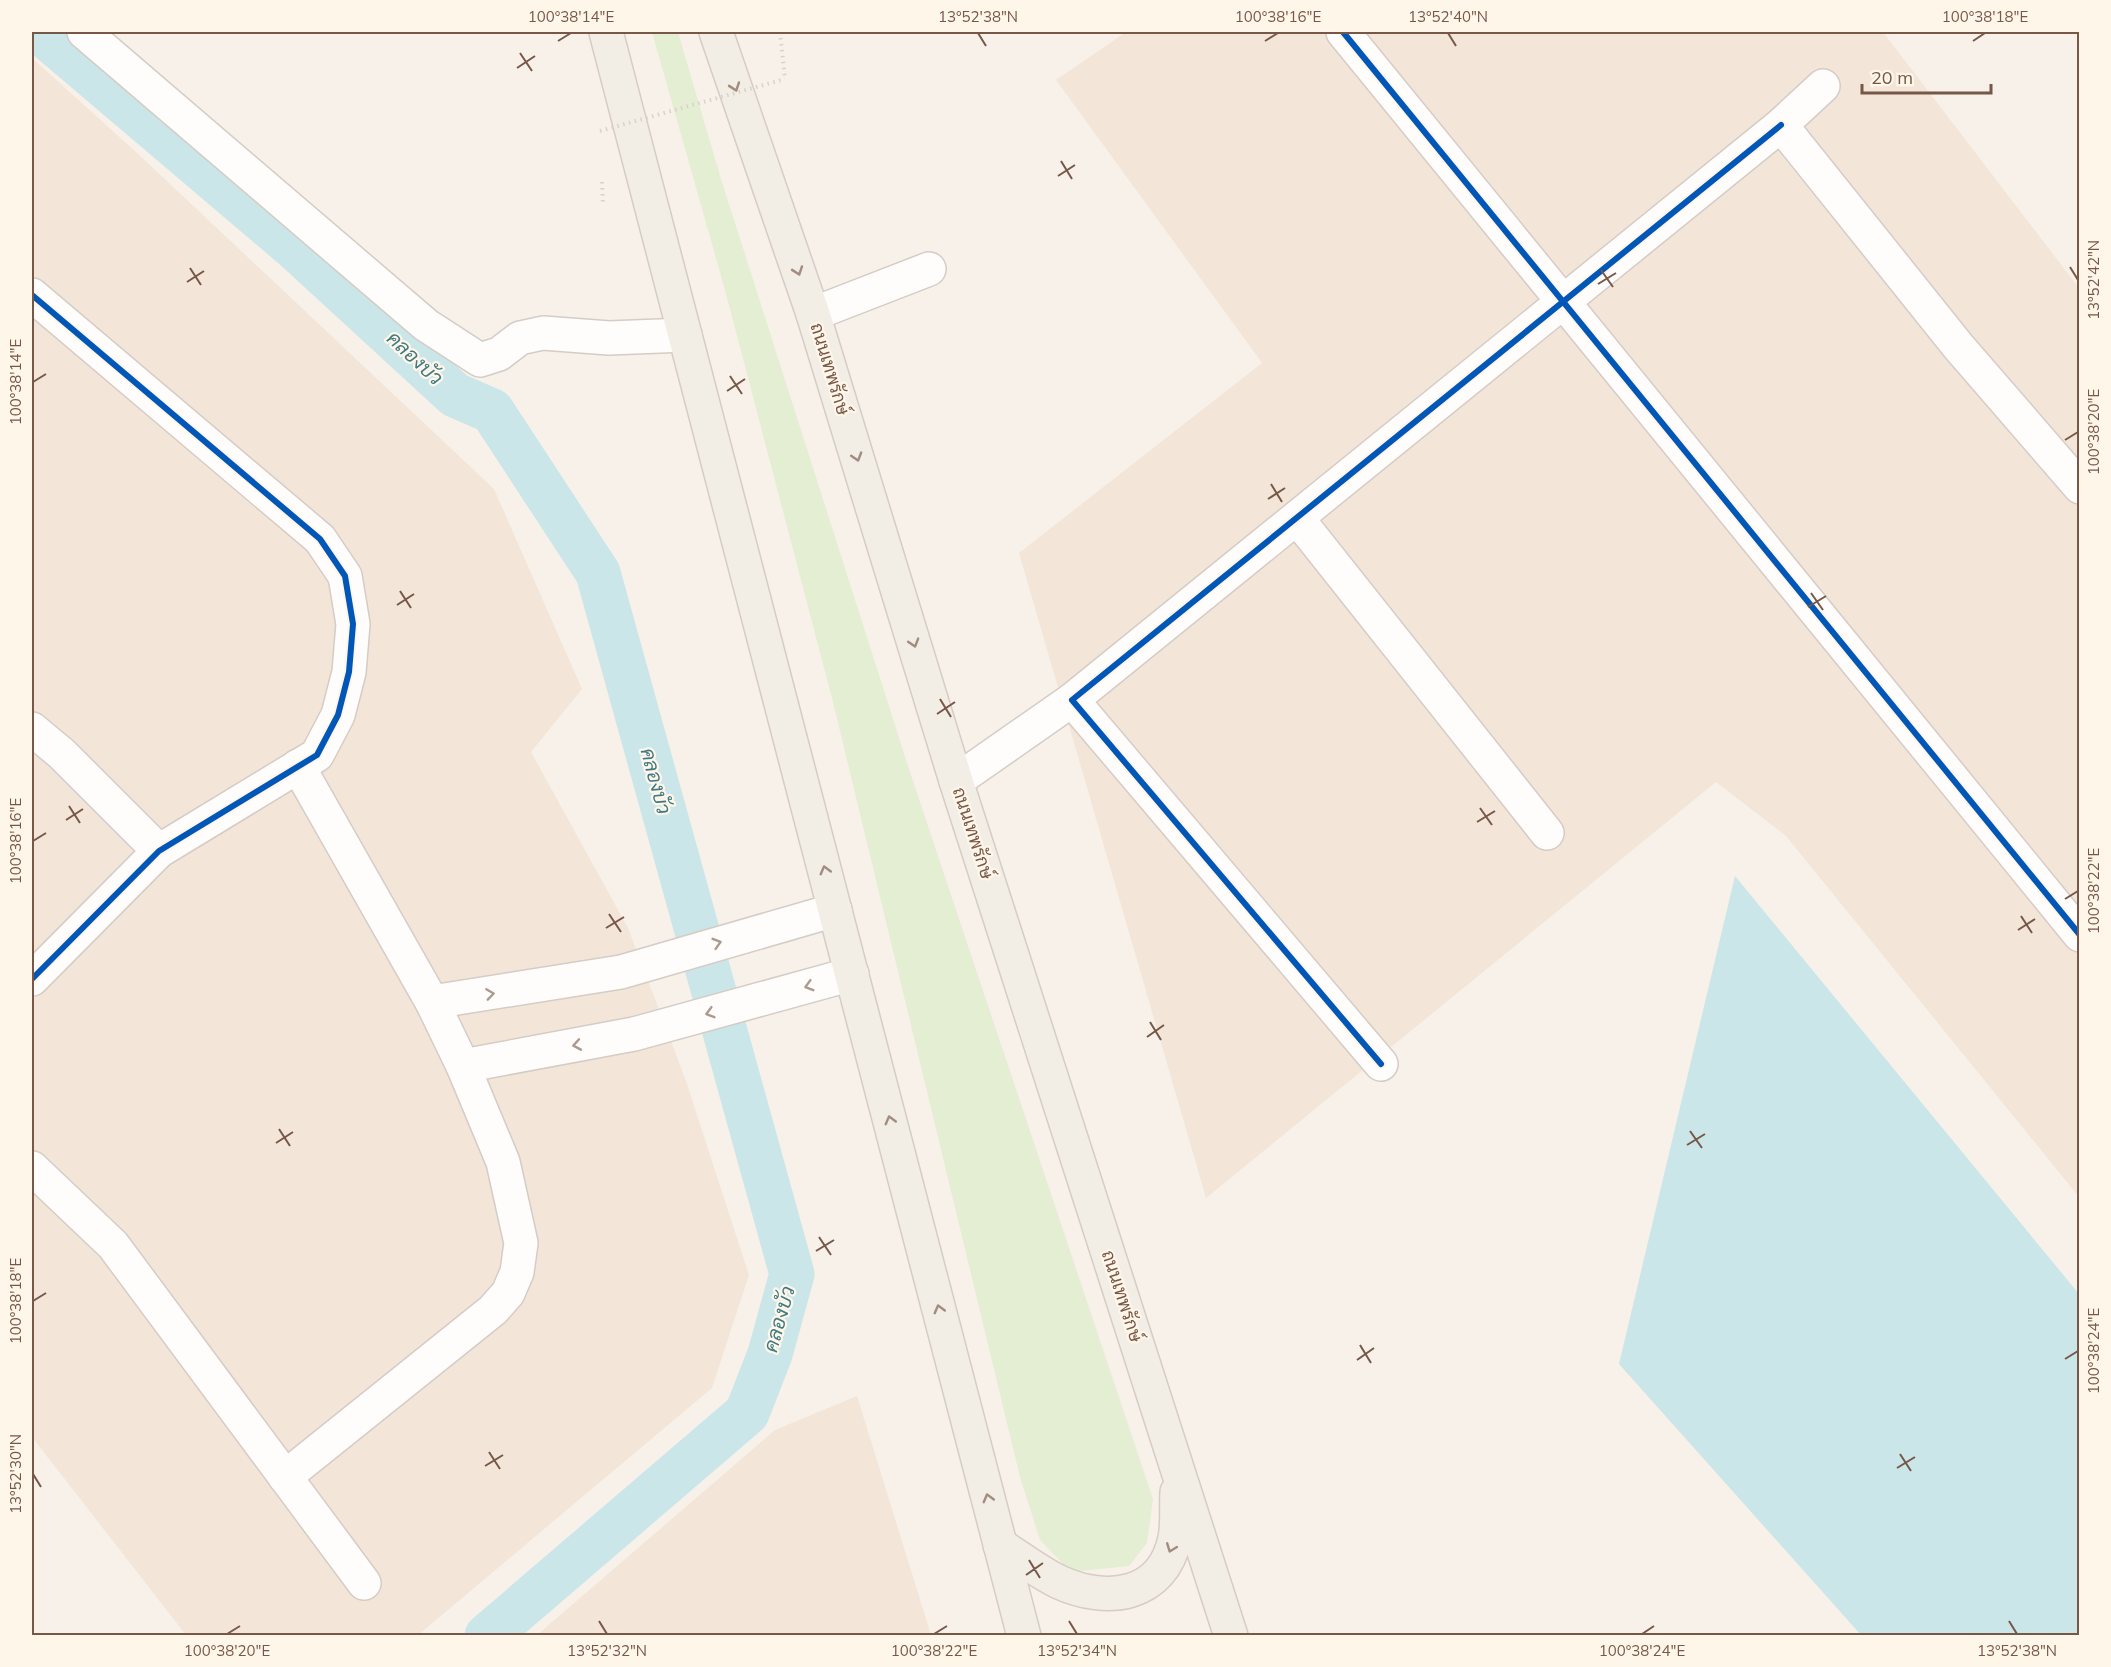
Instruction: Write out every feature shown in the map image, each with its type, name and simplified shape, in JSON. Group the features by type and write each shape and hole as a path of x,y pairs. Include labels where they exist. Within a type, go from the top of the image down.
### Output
{"main road":[{"path":"606,32 1024,1635"},
{"name":"ถนนเทพรักษ์","path":"716,32 813,314 956,781 1231,1635"},
{"path":"1000,1545 1059,1582 1097,1594 1137,1590 1162,1571 1175,1538 1178,1469"}],"street":[{"path":"84,32 426,325 480,360 499,354 520,338 543,333 609,338 685,335"},
{"path":"1354,35 1563,304 2079,935"},
{"path":"956,781 1072,700 1563,304 1781,125 1823,86"},
{"path":"1781,125 1958,346 2079,487"},
{"path":"813,314 929,269"},
{"path":"32,295 320,539 345,576 353,624 349,672 344,694 338,715 317,755 159,851 32,979"},
{"path":"1298,518 1546,833"},
{"path":"1072,700 1381,1064"},
{"path":"32,729 62,754 159,851"},
{"path":"285,1477 493,1310 508,1293 517,1272 521,1243 503,1162 463,1066 432,1002 298,766"},
{"path":"432,1002 621,972 835,909"},
{"path":"463,1066 634,1034 852,974"},
{"path":"32,1168 113,1245 364,1583"}],"path":[{"path":"600,130 785,79 780,32"}],"shaded area":[{"path":"1126,32 1883,32 2079,288 2079,1197 1786,836 1716,782 1206,1198 1019,553 1262,363 1056,80"},
{"path":"32,58 136,152 494,489 582,689 531,752 628,928 686,1081 749,1275 712,1388 418,1635 186,1635 32,1437"},
{"path":"857,1396 931,1635 537,1635 775,1430"}],"green space":[{"path":"652,32 678,32 721,179 908,766 1153,1499 1147,1543 1129,1566 1071,1572 1040,1540 1020,1477 833,702 725,290"}],"water":[{"path":"1735,876 2079,1294 2079,1635 1861,1635 1619,1364"}],"waterway":[{"name":"คลองบัว","path":"41,32 294,247 455,395 492,411 598,573 792,1274 770,1354 747,1413 487,1636"}],"cycle path":[{"path":"1343,32 2080,935"},
{"path":"1381,1064 1072,700 1781,125"},
{"path":"32,295 320,539 345,576 353,624 349,672 338,715 317,755 159,851 32,979"}]}
